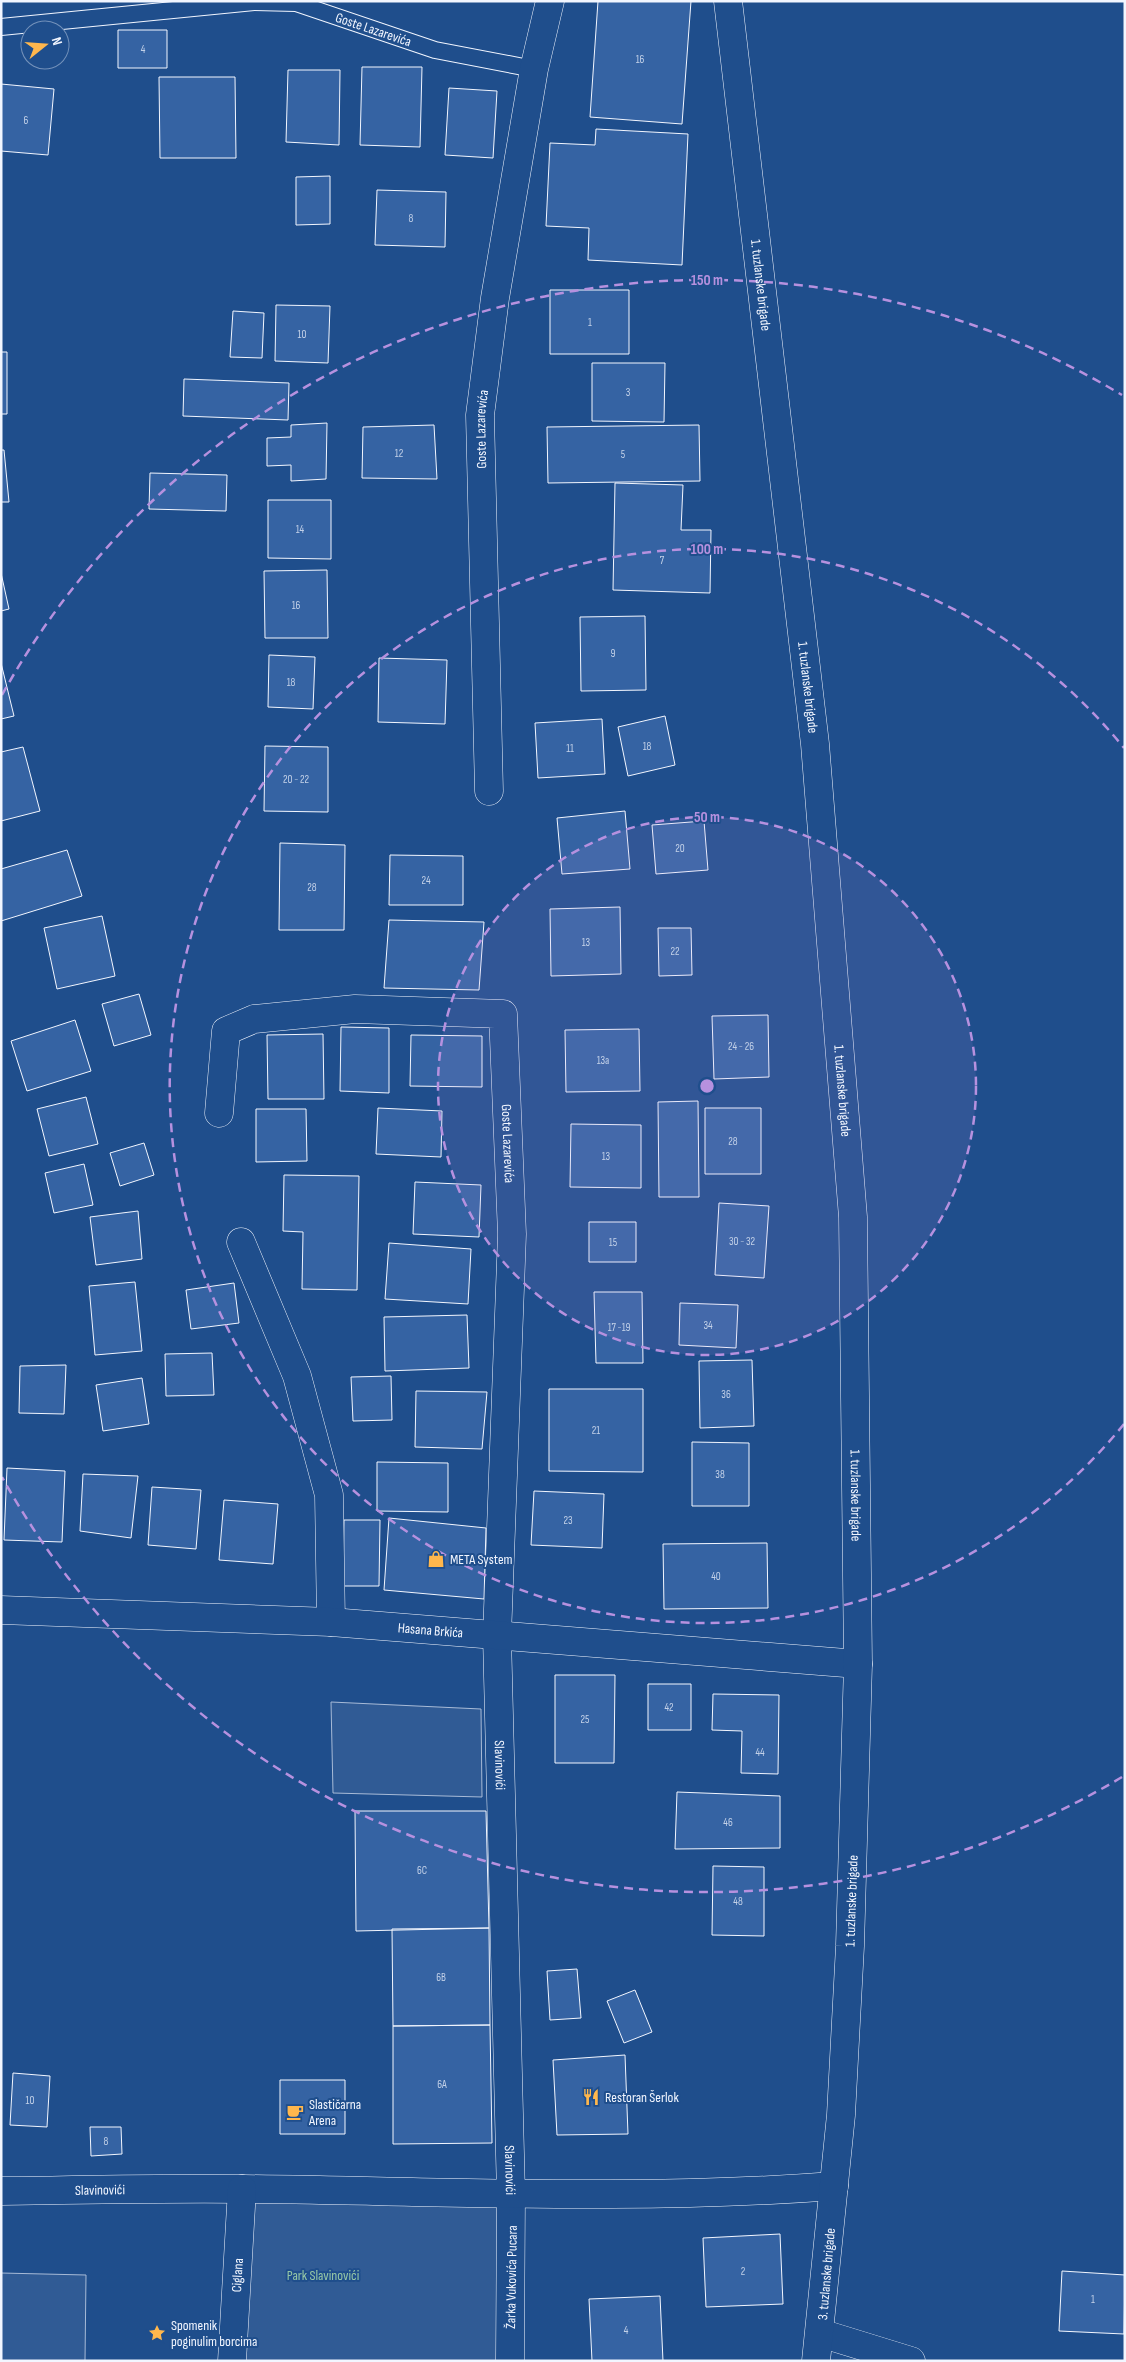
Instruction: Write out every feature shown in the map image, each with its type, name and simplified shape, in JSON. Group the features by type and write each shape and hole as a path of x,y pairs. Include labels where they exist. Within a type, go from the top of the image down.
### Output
{"street":[{"name":"Goste Lazarevića","path":"489,791 480,415 494,298 534,69 550,1"},
{"name":"1. tuzlanske brigade","path":"728,1 815,744 852,1197 858,1664 850,1946 841,2115 834,2186"},
{"name":"Goste Lazarevića","path":"220,1113 226,1031 254,1019 356,1009 503,1014 512,1234 497,1636"},
{"path":"241,1242 297,1376 329,1495 331,1622"},
{"name":"Hasana Brkića","path":"1,1610 331,1622 858,1664"},
{"name":"Slavinovići","path":"1,2191 242,2189 511,2194 497,1636"},
{"path":"511,2194 746,2193 834,2186"},
{"name":"3. tuzlanske brigade","path":"816,2361 834,2186"},
{"name":"Ciglana","path":"232,2361 242,2189"},
{"name":"Žarka Vukovića Pucara","path":"510,2361 511,2194"},
{"path":"820,2333 911,2361"}],"lane":[{"name":"Goste Lazarevića","path":"1,27 254,2 297,2 435,50 534,69"}],"shaded area":[{"path":"331,1702 481,1709 482,1797 333,1793"},
{"name":"Park Slavinovići","path":"242,2189 511,2194 510,2361 232,2361"},
{"path":"1,2273 86,2275 85,2361 1,2361"}],"building":[{"path":"598,1 691,1 682,124 590,117"},
{"path":"118,30 167,30 167,68 118,68"},
{"path":"362,67 422,67 420,147 360,145"},
{"path":"288,70 340,70 339,145 286,142"},
{"path":"159,77 235,77 236,158 160,158"},
{"path":"1,84 54,89 48,155 1,151"},
{"path":"449,88 497,91 493,158 445,155"},
{"path":"596,129 688,134 682,265 588,260 589,228 546,226 550,143 595,145"},
{"path":"330,176 330,224 296,225 296,177"},
{"path":"377,190 446,192 445,247 375,245"},
{"path":"550,290 629,290 629,354 550,354"},
{"path":"276,305 330,306 328,363 275,361"},
{"path":"233,311 264,313 262,358 230,357"},
{"path":"1,352 7,352 7,414 1,414"},
{"path":"592,363 665,363 664,422 592,421"},
{"path":"184,379 289,383 288,420 183,416"},
{"path":"327,423 326,479 291,481 291,465 267,466 267,438 291,437 291,425"},
{"path":"434,425 437,479 362,478 363,427"},
{"path":"699,425 700,481 548,483 547,427"},
{"path":"1,450 4,450 9,502 1,502"},
{"path":"150,473 227,475 226,511 149,509"},
{"path":"615,483 683,485 681,530 711,530 710,593 613,590"},
{"path":"268,500 331,500 331,559 268,558"},
{"path":"327,570 328,638 265,638 264,571"},
{"path":"1,573 9,609 1,611"},
{"path":"645,616 646,690 581,691 580,617"},
{"path":"269,655 315,657 313,709 268,707"},
{"path":"379,658 447,660 445,724 378,722"},
{"path":"1,663 14,716 1,719"},
{"path":"665,716 675,765 628,776 618,727"},
{"path":"602,719 605,774 538,778 535,723"},
{"path":"265,746 328,747 328,812 264,811"},
{"path":"23,747 40,811 1,821 1,752"},
{"path":"625,811 630,869 562,874 557,818"},
{"path":"704,821 708,870 656,874 652,825"},
{"path":"280,843 345,845 344,930 279,930"},
{"path":"67,850 82,896 1,921 1,869"},
{"path":"390,855 463,856 463,905 389,905"},
{"path":"620,907 621,974 551,976 550,909"},
{"path":"102,916 115,976 57,989 44,928"},
{"path":"389,920 484,922 479,990 384,988"},
{"path":"658,928 691,928 692,975 659,976"},
{"path":"139,994 151,1035 114,1046 102,1004"},
{"path":"768,1015 769,1077 714,1079 712,1016"},
{"path":"75,1020 91,1071 27,1091 11,1041"},
{"path":"341,1027 389,1028 389,1093 340,1091"},
{"path":"639,1029 640,1091 566,1092 565,1030"},
{"path":"323,1034 324,1099 268,1099 267,1035"},
{"path":"411,1035 482,1036 482,1087 410,1086"},
{"path":"86,1097 98,1144 49,1156 37,1109"},
{"path":"698,1101 699,1197 659,1197 658,1102"},
{"path":"378,1108 442,1111 441,1157 376,1154"},
{"path":"705,1108 761,1108 761,1174 705,1174"},
{"path":"256,1109 306,1109 307,1161 256,1162"},
{"path":"571,1124 641,1125 641,1188 570,1187"},
{"path":"144,1143 154,1175 120,1186 110,1153"},
{"path":"84,1164 93,1205 54,1213 45,1173"},
{"path":"284,1175 359,1176 357,1290 302,1289 303,1232 283,1231"},
{"path":"415,1182 481,1185 479,1237 413,1234"},
{"path":"719,1203 769,1206 764,1278 715,1275"},
{"path":"138,1211 142,1259 96,1265 90,1217"},
{"path":"589,1222 636,1222 636,1262 589,1262"},
{"path":"389,1243 471,1249 468,1304 385,1299"},
{"path":"135,1282 142,1351 95,1355 89,1286"},
{"path":"234,1283 239,1323 191,1329 186,1290"},
{"path":"594,1292 642,1292 643,1363 596,1363"},
{"path":"680,1303 738,1305 736,1348 679,1345"},
{"path":"467,1315 469,1368 385,1371 384,1317"},
{"path":"212,1353 214,1395 166,1396 165,1354"},
{"path":"752,1360 754,1426 700,1428 699,1361"},
{"path":"66,1365 64,1414 19,1413 20,1366"},
{"path":"391,1376 392,1420 353,1421 351,1377"},
{"path":"142,1378 149,1424 103,1431 96,1385"},
{"path":"549,1389 643,1389 643,1472 549,1471"},
{"path":"416,1391 487,1392 482,1449 415,1447"},
{"path":"692,1442 749,1443 749,1506 692,1506"},
{"path":"377,1462 448,1463 448,1512 377,1511"},
{"path":"7,1468 65,1471 62,1542 4,1540"},
{"path":"83,1474 138,1476 131,1538 80,1531"},
{"path":"152,1487 201,1490 196,1549 148,1545"},
{"path":"534,1491 604,1494 602,1548 531,1545"},
{"path":"224,1500 278,1504 273,1564 219,1560"},
{"name":"META System","path":"389,1518 486,1528 484,1599 384,1590"},
{"path":"344,1520 380,1520 379,1586 343,1586"},
{"path":"767,1543 768,1608 664,1609 663,1544"},
{"path":"555,1675 615,1675 614,1763 555,1763"},
{"path":"648,1684 691,1684 691,1730 648,1730"},
{"path":"713,1694 779,1695 778,1774 741,1773 742,1731 712,1730"},
{"path":"677,1792 780,1796 780,1848 675,1849"},
{"path":"355,1811 486,1811 489,1928 356,1931"},
{"path":"713,1866 764,1867 764,1936 712,1935"},
{"path":"489,1928 490,2025 393,2026 392,1929"},
{"path":"577,1969 581,2018 550,2020 547,1971"},
{"path":"635,1990 652,2032 624,2043 607,2001"},
{"path":"490,2025 492,2143 393,2144 393,2026"},
{"name":"Restoran Šerlok","path":"625,2055 628,2134 557,2135 553,2060"},
{"path":"13,2073 50,2076 47,2127 10,2125"},
{"path":"280,2080 345,2080 345,2134 280,2134"},
{"path":"90,2127 121,2127 122,2154 91,2156"},
{"path":"780,2234 783,2304 706,2307 703,2238"},
{"path":"1062,2271 1125,2275 1124,2334 1059,2331"},
{"path":"660,2296 663,2361 592,2361 589,2299"}],"place":[{"name":"META System","path":"436,1559"},
{"name":"Restoran Šerlok","path":"591,2097"},
{"name":"Slastičarna Arena","path":"295,2112"},
{"name":"Spomenik poginulim borcima","path":"157,2333"}]}
